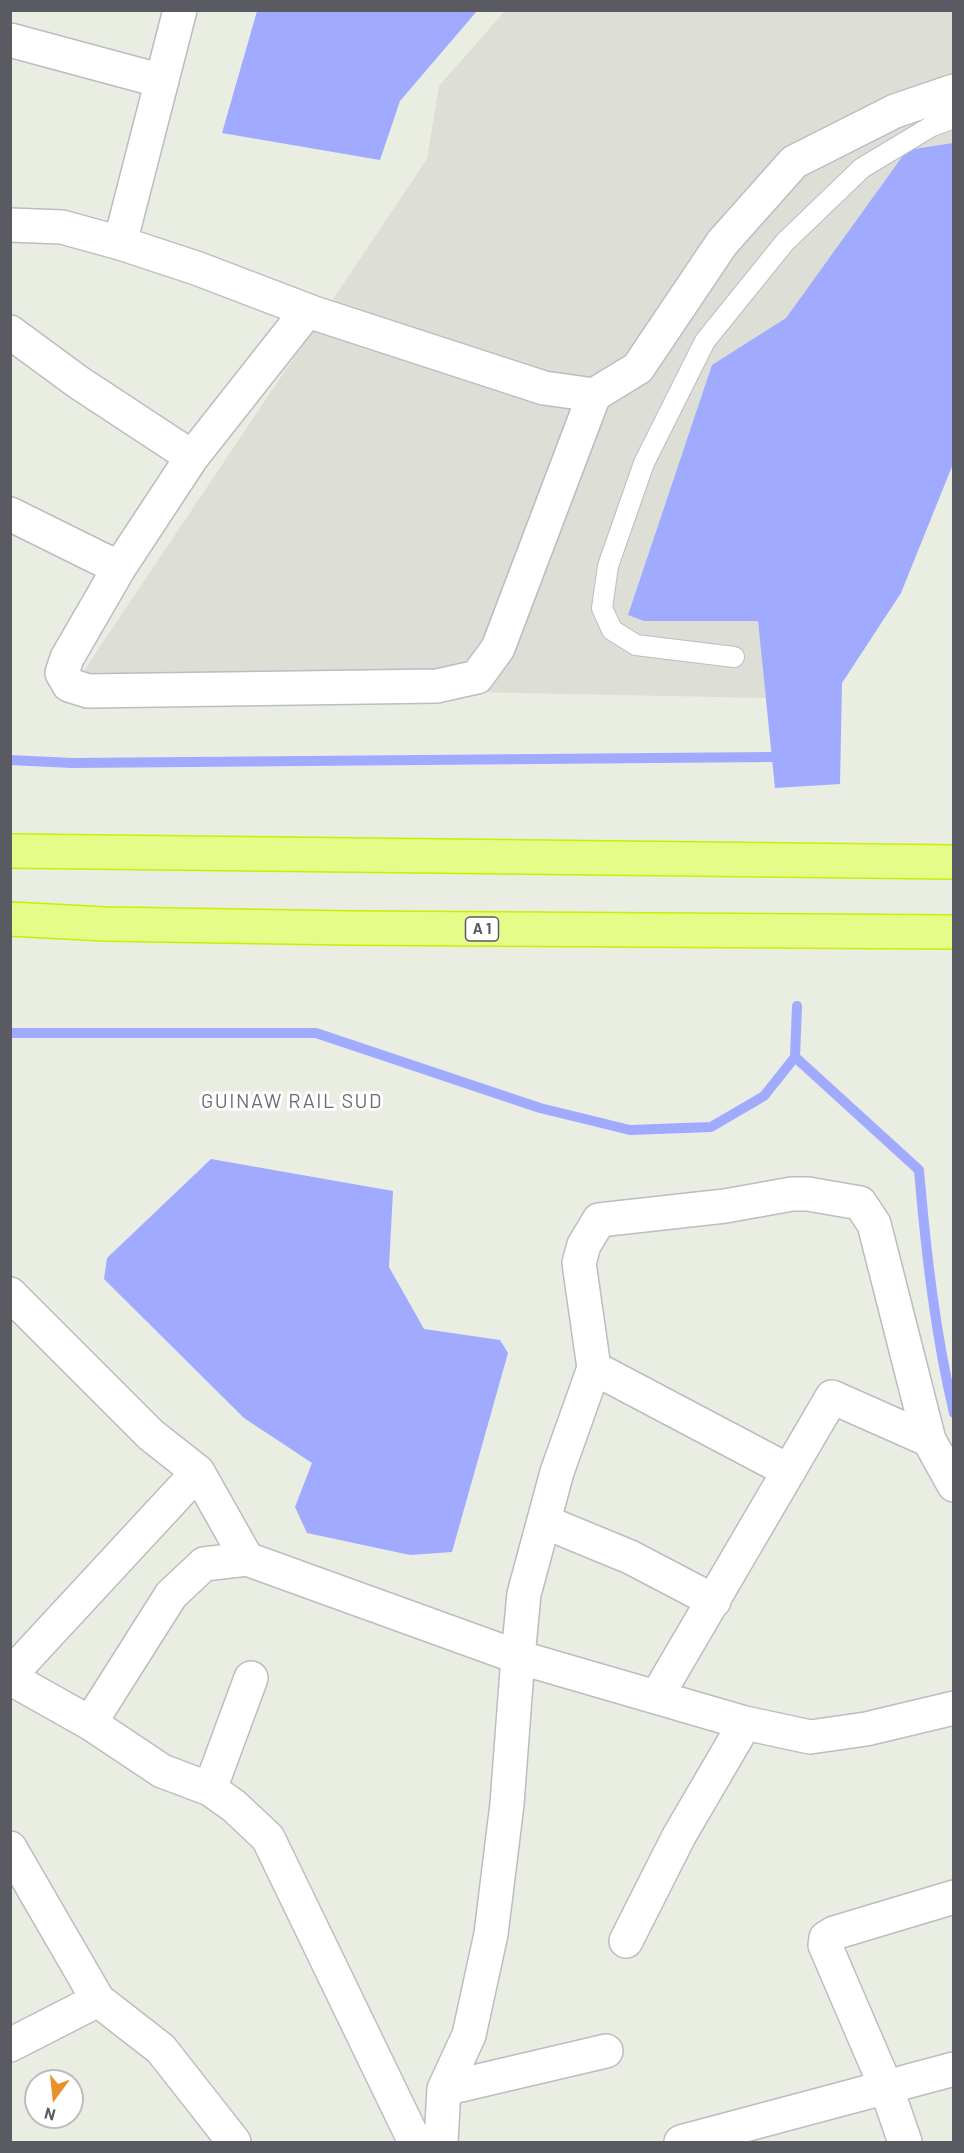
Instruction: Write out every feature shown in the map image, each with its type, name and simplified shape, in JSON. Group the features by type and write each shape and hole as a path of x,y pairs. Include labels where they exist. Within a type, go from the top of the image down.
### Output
{"highway":[{"path":"10,851 954,862"},
{"name":"A 1","path":"10,919 105,924 291,927 954,932"}],"street":[{"path":"120,243 180,10"},
{"path":"10,40 162,81"},
{"path":"307,311 192,457 119,568 67,658 62,673 69,685 88,691 437,686 477,678 498,648 594,395 638,368 722,243 794,162 895,111 954,91"},
{"path":"12,228 62,227 120,243 196,268 307,311 544,388 594,395"},
{"path":"10,333 78,382 192,457"},
{"path":"10,513 119,568"},
{"path":"441,2142 444,2089 469,2035 491,1934 507,1804 524,1594 557,1472 594,1368 579,1263 584,1245 599,1220 725,1206 792,1194 808,1194 860,1203 874,1224 929,1440 954,1485"},
{"path":"10,1294 151,1435 198,1472 247,1559"},
{"path":"594,1368 789,1471"},
{"path":"657,1696 831,1396 929,1440"},
{"path":"198,1472 10,1677 90,1723 162,1771 210,1789 234,1806 268,1838 415,2142"},
{"path":"545,1522 630,1557 714,1601"},
{"path":"90,1723 171,1595 204,1563 247,1559 518,1657 745,1723 810,1737 866,1729 954,1708"},
{"path":"210,1789 251,1678"},
{"path":"626,1941 679,1836 745,1723"},
{"path":"10,1848 98,2000 161,2049 232,2142"},
{"path":"905,2142 886,2087 825,1945 826,1938 834,1933 954,1897"},
{"path":"10,2045 98,2000"},
{"path":"444,2089 606,2051"},
{"path":"681,2142 954,2069"}],"lane":[{"path":"734,657 636,645 612,630 602,608 608,566 645,463 705,341 785,242 862,168 932,126 954,118"}],"shaded area":[{"path":"505,11 953,11 953,143 907,150 786,319 712,365 644,621 758,620 766,698 75,684 427,159 439,86"}],"water":[{"path":"257,10 477,11 400,101 380,160 222,133"},
{"path":"953,143 953,464 901,593 842,683 840,784 775,788 758,621 644,621 628,615 712,365 786,318 907,150"},
{"path":"211,1159 393,1191 389,1267 424,1329 500,1340 508,1353 452,1552 410,1555 307,1533 295,1507 312,1463 244,1418 104,1279 107,1258"}],"waterway":[{"path":"10,760 72,763 772,757"},
{"path":"10,1033 316,1033 540,1108 630,1130 711,1127 764,1096 795,1057 797,1006"},
{"path":"795,1057 919,1170 932,1292 954,1413"}],"district":[{"name":"GUINAW RAIL SUD","path":"292,1101"}]}
